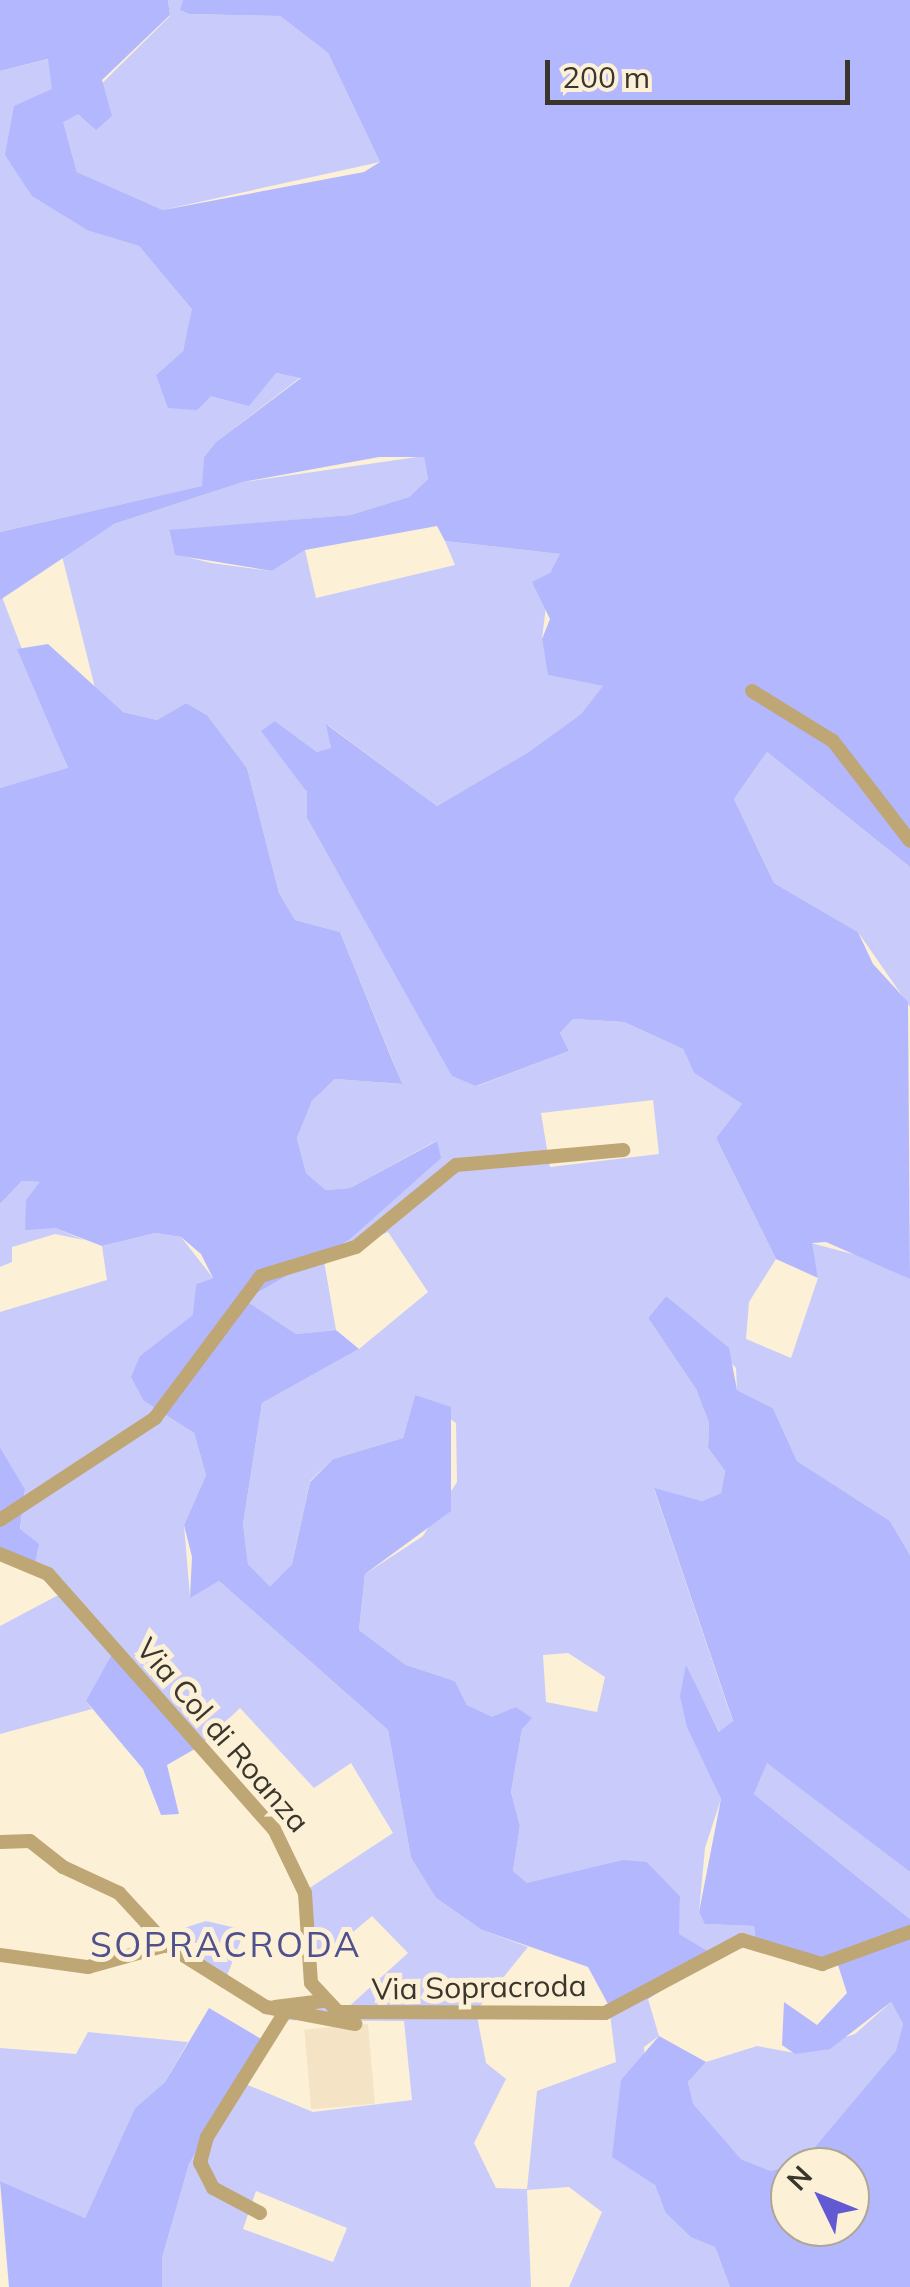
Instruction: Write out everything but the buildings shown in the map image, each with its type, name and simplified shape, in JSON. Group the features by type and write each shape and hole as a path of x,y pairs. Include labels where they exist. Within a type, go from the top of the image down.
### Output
{"street":[{"path":"752,691 832,741 910,841"},
{"path":"0,1520 156,1418 261,1276 356,1247 456,1166 623,1150"},
{"name":"Via Col di Roanza","path":"0,1554 48,1574 274,1829 301,1878 309,1975 323,2001"},
{"path":"0,1842 30,1841 63,1867 120,1893 167,1945 266,2007 284,2014 354,2024 369,2018"},
{"name":"Via Sopracroda","path":"323,2001 369,2018 605,2013 742,1940 822,1964 910,1932"},
{"path":"0,1955 88,1967 167,1945"},
{"path":"266,2007 323,2001"},
{"path":"260,2213 213,2188 200,2163 207,2137 284,2014"}],"shaded area":[{"path":"0,0 168,0 170,15 102,80 112,116 96,130 78,114 63,122 77,172 163,210 364,172 380,162 328,53 280,16 189,14 180,10 183,0 910,0 910,867 767,752 734,799 774,883 858,932 873,964 908,1002 910,1279 826,1242 812,1243 818,1278 776,1259 716,1138 742,1104 694,1073 683,1049 624,1022 573,1019 560,1033 569,1051 476,1086 452,1076 307,818 307,792 261,731 275,721 317,752 331,748 326,724 437,806 527,753 581,714 603,686 548,675 542,639 550,619 532,582 550,573 560,554 445,541 437,526 305,550 272,571 175,555 169,530 350,515 409,497 428,479 424,457 379,457 243,482 114,524 0,600 0,532 202,486 204,457 216,442 301,378 276,373 249,406 211,396 197,410 168,408 156,375 183,351 192,309 139,246 89,231 32,196 5,155 14,106 52,89 48,59 0,71"},
{"path":"168,0 183,0 181,10 189,14 280,16 328,53 380,162 163,210 77,172 63,122 170,16"},
{"path":"49,59 89,231 139,246 193,309 183,351 156,375 211,396 276,373 301,377 216,442 204,457 203,486 0,532 0,71"},
{"path":"424,456 428,479 409,497 350,515 169,531 175,554 272,571 305,550 316,598 455,565 445,541 561,554 550,573 542,639 549,675 604,686 581,714 527,753 437,806 328,725 331,749 317,752 275,721 307,793 307,818 453,1076 477,1086 569,1051 560,1033 573,1019 624,1022 683,1049 694,1073 742,1104 716,1138 776,1259 749,1302 746,1339 791,1358 818,1278 811,1243 879,1261 910,1279 910,1555 890,1521 797,1461 773,1408 737,1390 736,1368 666,1296 648,1318 696,1389 709,1423 708,1448 725,1471 721,1493 702,1501 654,1489 733,1722 720,1733 686,1667 703,1758 721,1799 705,1848 699,1912 706,1924 754,1926 756,1944 716,1956 678,1934 680,1896 647,1862 527,1884 513,1871 520,1826 511,1792 522,1728 531,1718 516,1707 492,1718 467,1705 455,1681 406,1665 359,1630 365,1574 423,1536 457,1482 456,1423 415,1395 403,1438 333,1459 310,1481 292,1564 270,1588 248,1564 243,1524 262,1403 359,1349 428,1292 388,1232 324,1261 336,1330 296,1334 245,1300 349,1240 401,1191 436,1141 350,1188 326,1190 306,1173 297,1138 312,1101 335,1079 401,1084 340,932 295,920 279,893 247,768 207,715 186,703 157,720 123,712 96,692 62,556 114,524 243,482","holes":["653,1100 659,1154 550,1167 541,1113","568,1653 605,1677 597,1712 546,1702 543,1655"]},
{"path":"2,597 68,769 0,788 0,600"},
{"path":"48,644 123,712 157,720 186,703 207,715 247,768 279,893 295,920 340,932 402,1084 335,1079 312,1101 297,1138 306,1173 326,1190 350,1188 437,1141 441,1158 349,1240 245,1300 296,1334 336,1330 359,1349 262,1403 243,1524 248,1564 270,1587 292,1564 310,1482 333,1459 403,1438 415,1395 451,1407 451,1511 365,1574 359,1630 406,1665 455,1681 467,1705 492,1717 516,1707 532,1718 522,1729 511,1792 520,1826 513,1871 527,1883 623,1860 647,1862 680,1896 679,1934 716,1956 648,1999 609,2006 588,1967 482,1930 436,1898 411,1858 388,1730 219,1581 190,1598 192,1557 184,1525 206,1475 194,1433 144,1401 131,1377 140,1356 193,1315 196,1284 213,1278 201,1254 181,1237 155,1233 102,1246 55,1228 25,1230 26,1200 40,1182 22,1181 0,1204 0,788 68,768 17,649"},
{"path":"767,752 910,867 910,1007 858,932 774,883 734,799"},
{"path":"22,1181 42,1182 55,1228 84,1240 55,1234 12,1247 12,1262 0,1267 0,1204"},
{"path":"155,1233 181,1237 213,1278 196,1284 194,1315 141,1356 144,1401 194,1433 206,1475 184,1525 190,1597 219,1581 388,1730 411,1858 436,1898 482,1930 528,1947 476,2011 486,2063 506,2079 474,2143 496,2188 527,2189 537,2091 616,2062 609,2006 648,1999 659,2036 644,2047 655,2185 665,2212 715,2247 730,2287 569,2287 602,2212 569,2187 527,2190 531,2287 162,2287 162,2258 189,2164 238,2081 313,2112 412,2100 404,2021 275,2020 330,2002 344,2011 408,1953 372,1916 327,1954 313,1947 308,1889 393,1833 351,1763 314,1788 240,1708 200,1746 86,1701 92,1709 0,1734 0,1626 68,1590 34,1567 20,1530 25,1489 0,1447 0,1312 107,1280 102,1246","holes":["256,2191 347,2228 333,2262 243,2229"]},
{"path":"666,1296 729,1348 737,1390 773,1408 797,1461 890,1521 910,1555 910,1872 767,1763 754,1794 910,1919 910,2287 730,2287 715,2247 691,2237 665,2212 655,2185 612,2157 621,2080 659,2036 706,2062 688,2082 693,2104 741,2159 770,2171 770,2247 870,2247 870,2147 815,2147 896,2051 903,2024 891,2002 830,2049 795,2054 782,2045 784,2002 817,2025 847,1993 837,1962 800,1965 756,1944 754,1926 705,1924 699,1912 721,1799 687,1727 680,1696 686,1665 719,1732 733,1721 654,1488 702,1501 721,1493 725,1471 708,1448 709,1423 696,1389 648,1318"},
{"path":"0,1447 25,1489 20,1529 39,1544 34,1567 0,1552"},
{"path":"116,1647 200,1746 167,1765 179,1814 161,1815 143,1769 86,1701"},
{"path":"767,1762 910,1872 910,1919 754,1794"},
{"path":"206,1921 245,1930 222,1988 155,1937"},
{"path":"891,2002 903,2024 897,2051 815,2147 770,2147 770,2171 741,2159 692,2104 688,2082 706,2062 757,2046 795,2053 855,2034"},
{"path":"209,2008 263,2040 189,2164 162,2258 162,2287 9,2287 0,2181 85,2218 135,2108 165,2082"},
{"path":"368,2024 375,2104 311,2109 304,2030"},
{"path":"88,2032 188,2042 165,2082 135,2108 85,2218 0,2181 0,2048 76,2054"}],"district":[{"name":"SOPRACRODA","path":"226,1944"}]}
